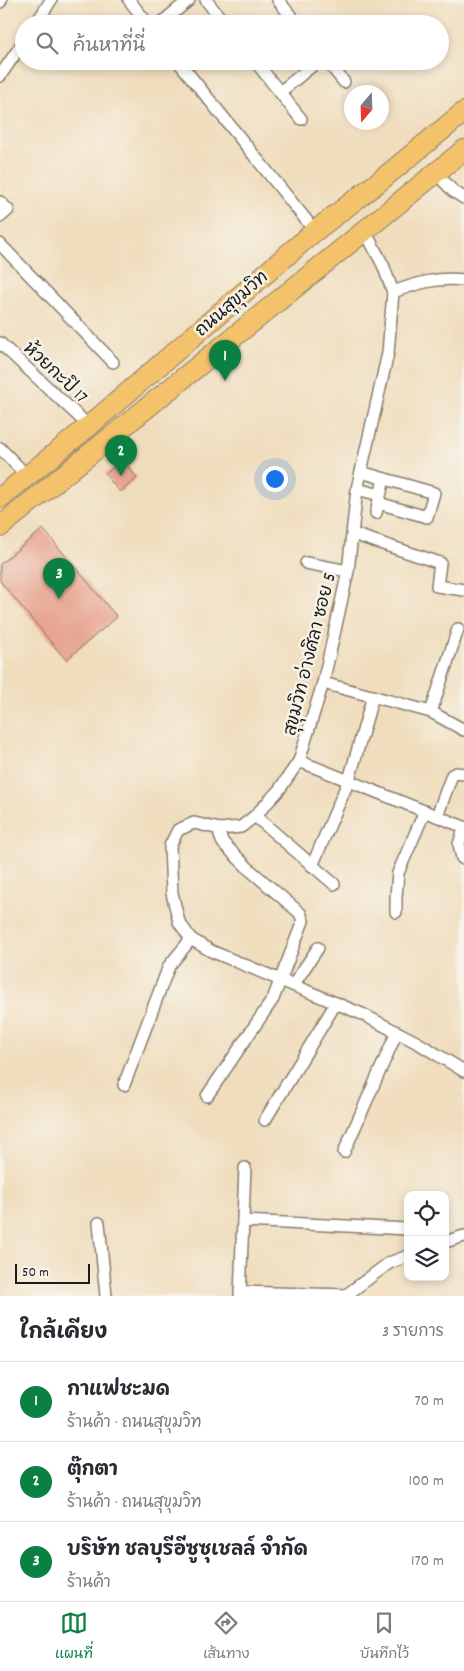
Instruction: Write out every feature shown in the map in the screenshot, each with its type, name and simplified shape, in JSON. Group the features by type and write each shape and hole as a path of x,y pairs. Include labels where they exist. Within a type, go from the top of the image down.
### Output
{"highway":[{"name":"ถนนสุขุมวิท","path":"0,498 89,426 315,231 464,112"},
{"name":"ถนนสุขุมวิท","path":"0,527 464,150"}],"street":[{"path":"42,15 51,0"},
{"path":"129,0 141,15"},
{"path":"171,15 189,0"},
{"path":"206,0 218,15"},
{"path":"278,0 290,15"},
{"path":"0,76 15,54"},
{"path":"185,70 315,231"},
{"path":"262,70 301,119"},
{"path":"280,92 307,70"},
{"path":"334,70 344,82"},
{"path":"436,173 453,191 464,198"},
{"path":"0,202 8,210 0,217"},
{"name":"สุขุมวิท อ่างศิลา ซอย 5","path":"190,940 179,922 172,893 170,846 178,830 194,823 220,829 241,827 256,816 279,790 299,761 324,683 348,571 357,489 387,361 393,292 383,265 365,231"},
{"path":"0,244 113,362"},
{"path":"393,292 419,282 446,278 464,280"},
{"name":"ห้วยกะปิ 17","path":"0,344 89,426"},
{"path":"0,448 27,476"},
{"path":"357,489 378,504 427,517 434,493 361,472"},
{"path":"378,504 384,479"},
{"path":"353,534 440,563 437,586 464,590"},
{"path":"306,563 348,571"},
{"path":"431,712 458,629"},
{"path":"324,683 431,712 464,730"},
{"path":"312,866 349,780 373,696"},
{"path":"299,761 464,828 459,844 462,858"},
{"path":"437,816 452,775 456,773 464,774"},
{"path":"396,912 398,873 425,811"},
{"path":"256,816 334,884"},
{"path":"207,1096 273,999 300,932 303,918 300,913 250,870 224,843 220,836 220,829"},
{"path":"124,1085 169,966 190,940 211,951 294,984 362,1014 464,1071"},
{"path":"294,984 318,948"},
{"path":"265,1120 336,1003"},
{"path":"344,1152 397,1032"},
{"path":"245,1168 241,1294 346,1296 389,1263 404,1257"},
{"path":"243,1221 404,1229"},
{"path":"99,1223 106,1296"},
{"path":"449,1241 464,1236"}],"building":[{"path":"123,460 137,478 120,492 105,474"},
{"path":"43,529 117,617 66,660 0,581 0,564"}],"place":[{"name":"กาแฟชะมด","path":"225,381"},
{"name":"ตุ๊กตา","path":"121,476"},
{"name":"บริษัท ชลบุรีอีซูซุเชลล์ จำกัด","path":"59,599"}]}
